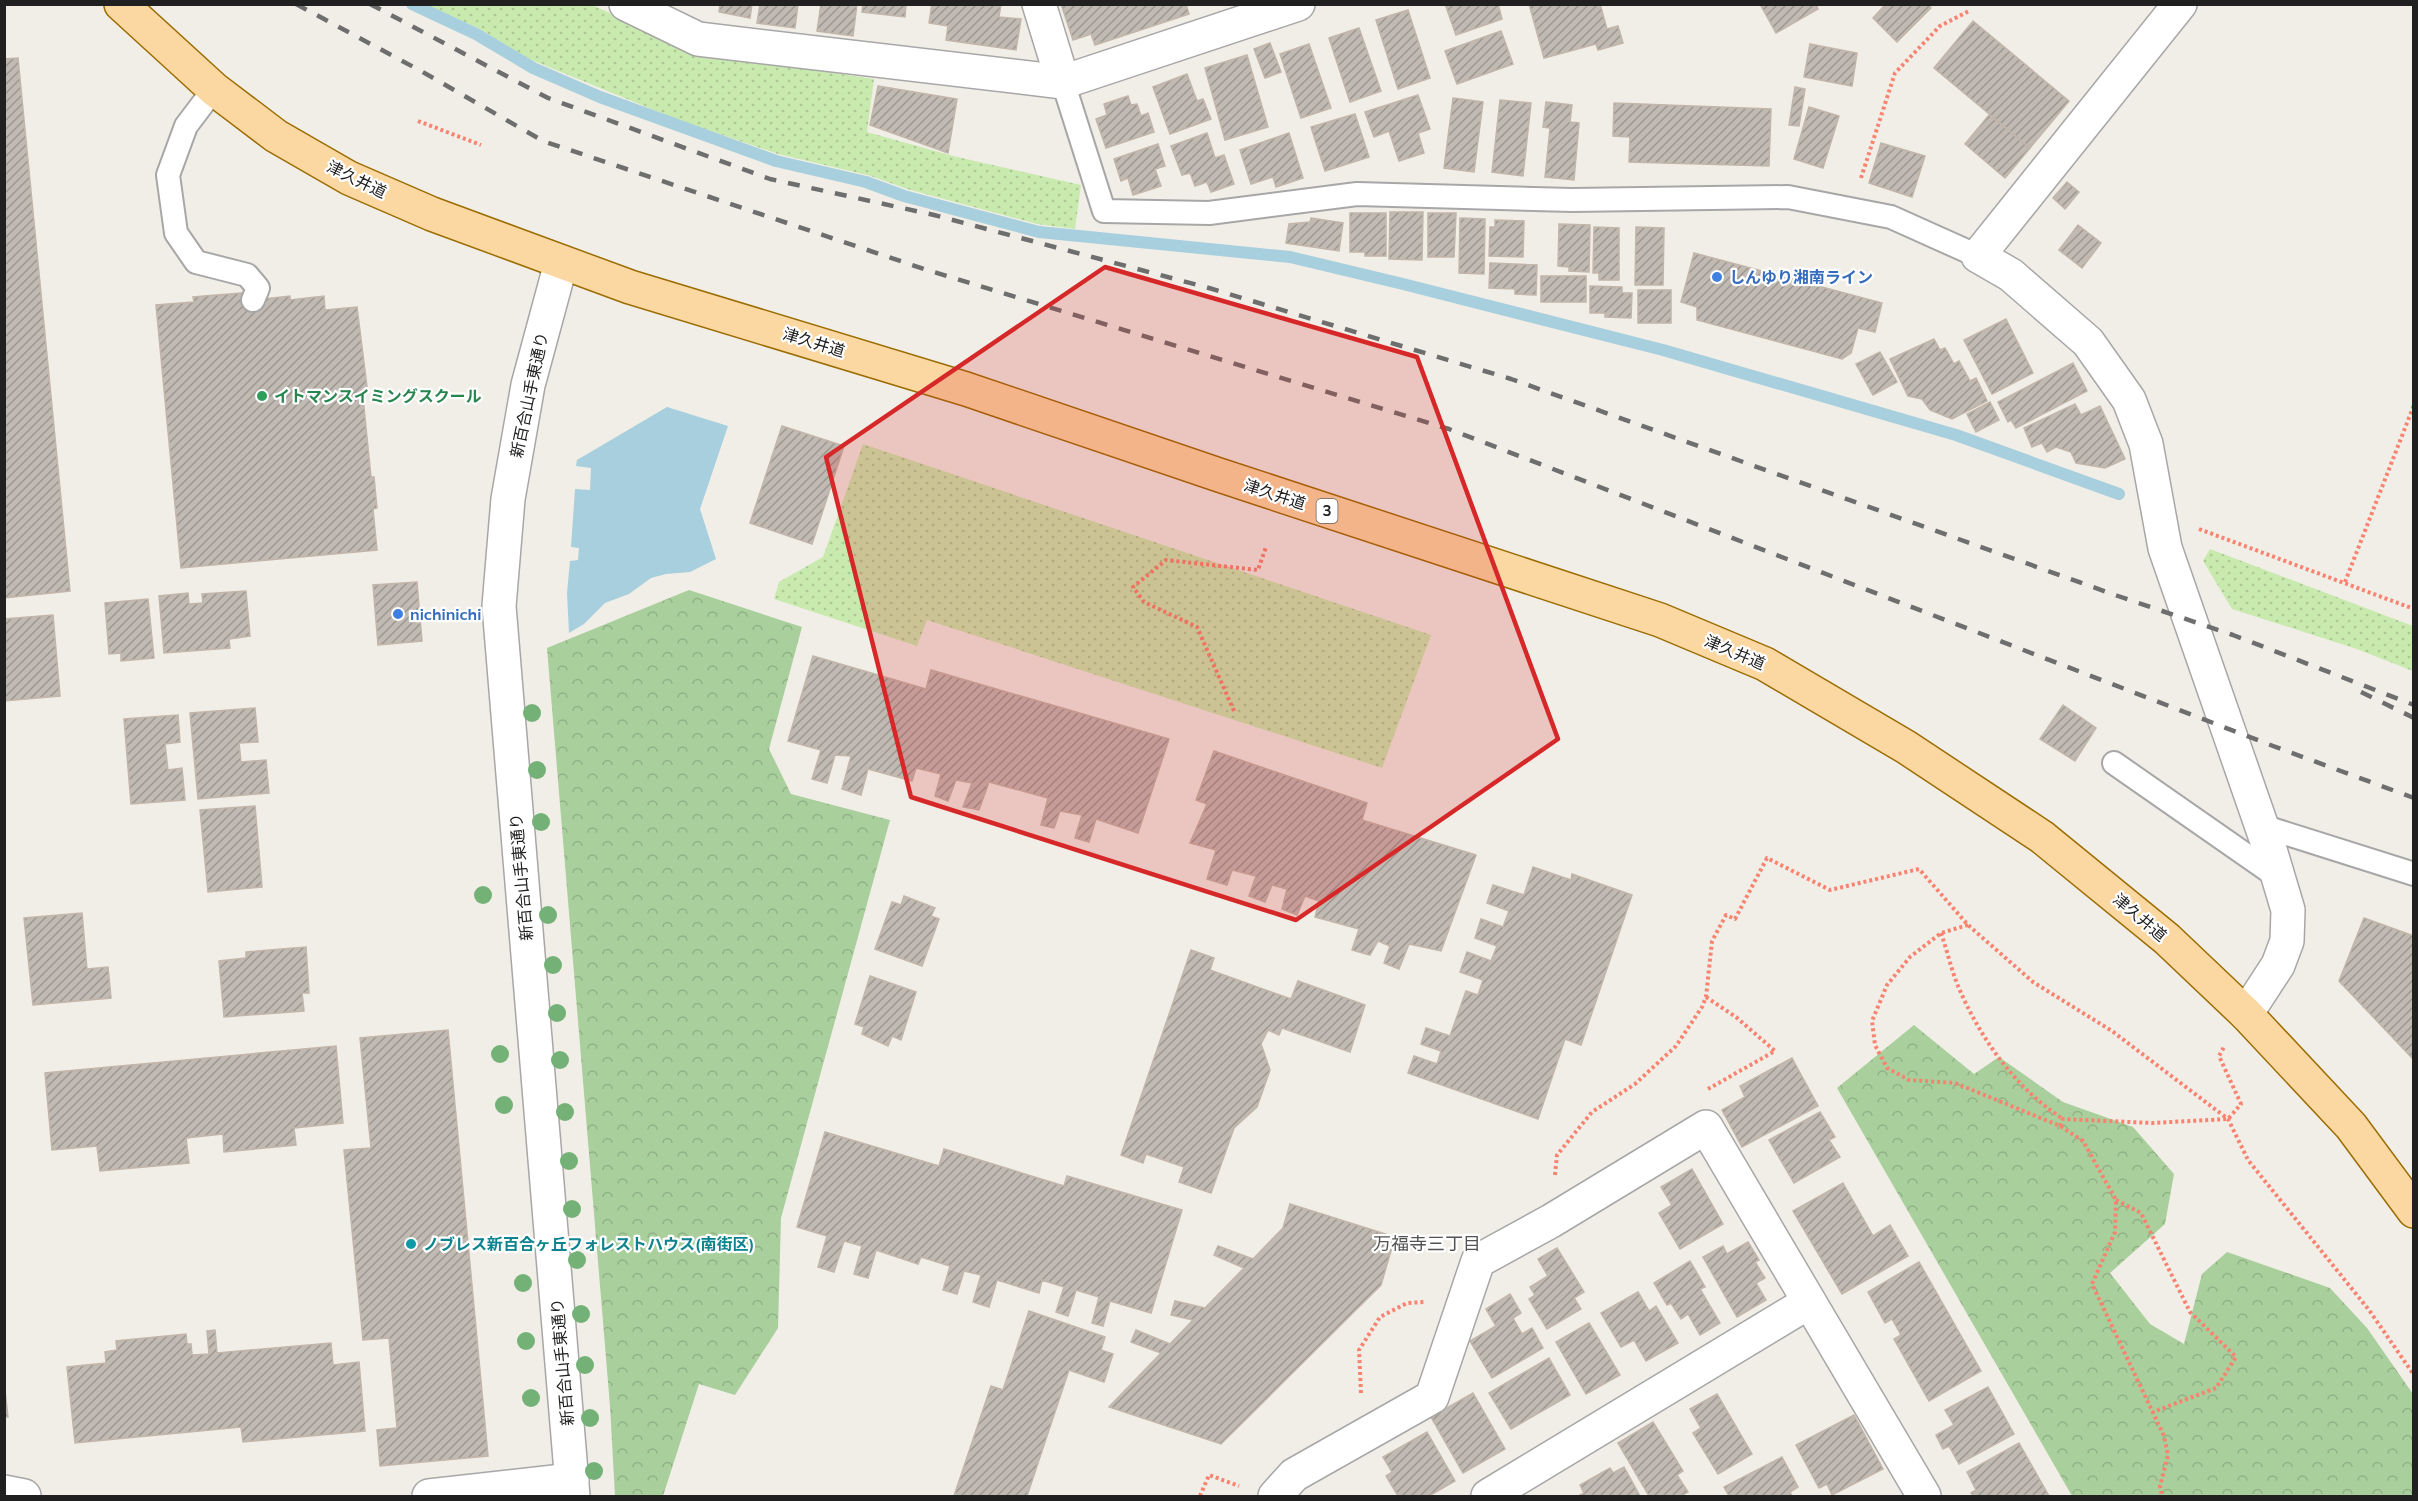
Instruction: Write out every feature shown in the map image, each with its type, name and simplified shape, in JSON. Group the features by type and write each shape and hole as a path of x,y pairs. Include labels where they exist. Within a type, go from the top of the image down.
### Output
{"main road":[{"name":"津久井道","path":"121,4 214,89 276,136 349,178 432,214 630,287 966,389 1660,620 1765,664 1906,747 2042,837 2167,939 2246,1014 2350,1126 2414,1211"}],"street":[{"path":"626,4 698,39 1063,82 1298,4"},
{"path":"1039,4 1063,82"},
{"path":"2180,4 1978,256 2012,275 2088,342 2129,400 2146,444 2165,548 2262,826 2288,910 2287,941 2278,965 2246,1014"},
{"name":"新百合山手東通り","path":"561,263 528,385 508,499 499,606 573,1489"},
{"path":"1262,1493 1432,1397 1478,1261 1551,1221 1706,1127 1809,1302 1911,1492"},
{"path":"1488,1497 1809,1302"},
{"path":"429,1497 573,1489"},
{"path":"4,1492 24,1497"}],"lane":[{"path":"1063,82 1104,211 1209,213 1357,194 1572,200 1788,197 1891,217 1978,256"},
{"path":"214,89 186,126 168,175 176,233 196,262 247,275 258,288 254,300"},
{"path":"2114,763 2279,878"},
{"path":"2262,826 2414,874"}],"path":[{"path":"1852,208 1895,73 1941,26 1969,11"},
{"path":"418,121 481,145"},
{"path":"2344,582 2414,405"},
{"path":"2159,514 2414,609"},
{"path":"1234,711 1197,627 1144,602 1133,587 1166,560 1258,570 1266,548"},
{"path":"1551,1221 1557,1155 1592,1112 1635,1084 1676,1046 1702,1007 1706,997 1712,941 1726,915 1735,919 1767,858 1830,890 1919,869 1968,925 2032,982 2112,1031 2228,1119 2248,1160 2368,1310 2414,1375"},
{"path":"1968,925 1941,933 1910,957 1887,985 1872,1021 1875,1045 1887,1068 1909,1080 1955,1083 2060,1126 2083,1141 2116,1200 2115,1232 2092,1284 2164,1436 2168,1455 2160,1486 2162,1497"},
{"path":"1941,933 1959,986 1987,1040 2011,1073 2041,1105 2063,1119 2152,1123 2228,1119 2241,1104 2219,1056 2246,1014"},
{"path":"1706,997 1736,1017 1775,1051 1707,1089"},
{"path":"2060,1126 2063,1119"},
{"path":"2116,1200 2141,1213 2190,1312 2236,1357 2216,1388 2153,1412"},
{"path":"1361,1394 1359,1350 1380,1317 1407,1303 1433,1302"},
{"path":"1200,1497 1209,1475 1262,1493"}],"highlighted area":[{"path":"1105,267 1417,357 1558,739 1296,920 911,797 826,457"}],"green space":[{"path":"426,5 592,5 699,53 874,79 867,132 953,156 1081,185 1075,229 1037,224 907,189 871,176 778,154 671,117 529,59 478,28"},
{"path":"863,444 1431,635 1382,768 927,620 917,646 774,599 779,582 823,557"},
{"path":"2210,549 2413,626 2413,671 2354,648 2232,609 2203,561"},
{"path":"689,590 802,627 769,749 791,794 890,820 781,1218 778,1328 735,1395 699,1384 663,1496 615,1496 610,1406 547,648"},
{"path":"1914,1025 1974,1074 1999,1057 2063,1102 2133,1127 2174,1174 2165,1224 2110,1273 2150,1324 2184,1344 2202,1274 2227,1252 2330,1288 2367,1328 2413,1394 2413,1496 2072,1496 1837,1088"}],"water":[{"path":"667,407 728,426 700,509 716,559 690,572 651,578 629,594 605,603 584,624 569,633 567,593 570,561 578,560 579,548 571,547 575,489 590,490 591,468 576,466 577,460"}],"building":[{"path":"720,4 752,4 750,18 719,12"},
{"path":"760,4 798,4 795,28 757,23"},
{"path":"821,4 857,4 853,36 817,31"},
{"path":"863,4 906,4 905,17 862,12"},
{"path":"932,4 1001,4 999,17 1021,19 1016,50 946,40 948,26 929,23"},
{"path":"1061,4 1186,4 1189,14 1095,45 1091,34 1073,40"},
{"path":"1445,4 1498,4 1502,19 1456,35"},
{"path":"1529,4 1600,4 1607,29 1618,26 1623,43 1598,50 1596,44 1544,58"},
{"path":"1760,4 1816,4 1818,9 1776,33"},
{"path":"1886,4 1928,4 1931,8 1897,42 1873,18"},
{"path":"1408,10 1430,78 1398,89 1376,20"},
{"path":"1973,21 2069,101 2030,148 1934,68"},
{"path":"1359,28 1381,91 1350,102 1329,38"},
{"path":"1501,31 1513,64 1457,84 1445,51"},
{"path":"1270,43 1281,72 1265,78 1254,49"},
{"path":"1309,44 1331,108 1301,118 1280,54"},
{"path":"1810,44 1857,53 1852,86 1804,77"},
{"path":"1247,55 1268,127 1225,140 1205,68"},
{"path":"18,58 70,591 4,598 4,59"},
{"path":"1187,74 1197,101 1203,99 1211,119 1170,134 1153,87"},
{"path":"878,86 957,99 948,153 870,125"},
{"path":"1795,87 1805,89 1799,126 1789,125"},
{"path":"1418,95 1430,129 1418,133 1424,153 1399,161 1389,131 1374,137 1365,112"},
{"path":"1128,96 1131,105 1137,104 1141,116 1148,113 1154,132 1106,148 1096,119 1107,115 1104,104"},
{"path":"1453,98 1483,102 1474,172 1444,168"},
{"path":"1500,100 1531,103 1523,176 1492,172"},
{"path":"1546,102 1572,105 1570,122 1579,123 1574,180 1545,177 1550,128 1543,127"},
{"path":"1614,103 1771,109 1769,166 1629,162 1630,137 1613,136"},
{"path":"1809,107 1839,116 1823,168 1794,159"},
{"path":"1355,114 1369,157 1325,171 1311,127"},
{"path":"1989,115 2030,148 2005,178 1965,144"},
{"path":"1207,133 1215,158 1224,155 1234,184 1211,192 1207,182 1195,186 1190,173 1182,175 1171,146"},
{"path":"1289,133 1303,178 1276,187 1273,177 1251,184 1240,150"},
{"path":"1881,143 1925,156 1912,197 1869,183"},
{"path":"1158,144 1165,166 1155,169 1161,186 1133,195 1128,178 1121,181 1114,159"},
{"path":"2067,182 2079,192 2065,209 2053,198"},
{"path":"1390,212 1423,212 1422,260 1389,259"},
{"path":"1350,213 1386,213 1386,256 1365,256 1365,252 1350,252"},
{"path":"1428,213 1456,213 1454,257 1428,257"},
{"path":"1311,218 1343,223 1339,251 1286,243 1289,224 1310,222"},
{"path":"1460,218 1485,219 1484,274 1459,273"},
{"path":"1495,220 1524,221 1523,257 1489,256 1490,227 1495,227"},
{"path":"1559,224 1590,225 1589,272 1569,271 1569,267 1558,266"},
{"path":"2078,225 2101,243 2082,268 2059,250"},
{"path":"1594,227 1619,228 1619,280 1599,280 1599,273 1593,273"},
{"path":"1636,227 1664,228 1663,285 1635,285"},
{"path":"1694,253 1882,303 1875,332 1858,328 1851,353 1842,359 1697,320 1697,307 1681,302"},
{"path":"1490,263 1537,265 1536,295 1515,294 1515,289 1489,288"},
{"path":"1541,276 1586,276 1586,302 1541,302"},
{"path":"1590,286 1622,287 1622,293 1632,293 1631,318 1605,317 1605,313 1590,313"},
{"path":"1638,290 1671,290 1671,323 1638,323"},
{"path":"253,292 253,300 290,296 290,300 324,296 325,310 357,307 367,387 362,388 371,477 374,477 377,508 373,509 377,550 181,568 156,305 194,302 193,297"},
{"path":"2006,319 2033,373 1992,394 1964,340"},
{"path":"1934,339 1940,350 1945,348 1954,364 1959,361 1970,381 1976,378 1987,401 1952,419 1930,410 1922,399 1908,396 1890,359"},
{"path":"1880,352 1897,382 1873,395 1856,364"},
{"path":"2073,363 2087,391 2016,428 2011,420 2008,422 1998,402"},
{"path":"1990,402 1999,420 1976,432 1967,414"},
{"path":"2075,404 2081,415 2100,406 2125,459 2105,468 2076,463 2071,452 2056,447 2047,452 2042,443 2032,447 2024,428"},
{"path":"782,426 844,446 812,544 750,523"},
{"path":"417,582 422,641 378,645 373,585"},
{"path":"246,591 250,636 229,639 230,648 164,653 159,596 188,593 189,604 203,603 202,594"},
{"path":"148,599 154,658 121,661 121,653 109,654 105,603"},
{"path":"53,615 60,696 4,701 4,619"},
{"path":"813,656 926,689 931,670 1169,739 1138,833 1096,819 1089,842 1075,838 1082,815 1060,811 1054,828 1041,825 1048,798 989,782 979,810 963,807 972,783 956,780 948,801 935,796 941,774 916,768 912,781 868,769 861,795 842,789 851,756 835,755 827,783 812,779 821,750 788,741"},
{"path":"2063,705 2096,728 2075,761 2040,739"},
{"path":"255,708 258,742 239,743 241,762 266,760 269,793 198,799 190,713"},
{"path":"178,715 180,742 165,744 168,770 182,768 185,800 131,804 124,719"},
{"path":"1214,751 1367,803 1362,820 1476,855 1441,951 1409,944 1399,969 1384,963 1390,946 1378,941 1370,955 1352,950 1359,929 1315,917 1319,901 1305,896 1297,915 1282,909 1287,889 1272,885 1265,902 1249,896 1256,876 1232,870 1227,885 1207,879 1216,850 1190,843 1207,804 1196,800"},
{"path":"255,806 262,887 208,892 200,810"},
{"path":"1533,867 1571,880 1572,874 1632,895 1581,1045 1565,1039 1538,1119 1408,1073 1414,1056 1437,1064 1441,1051 1421,1044 1426,1028 1450,1036 1466,991 1478,995 1483,980 1460,972 1467,952 1491,961 1497,946 1475,938 1481,919 1503,927 1509,911 1487,903 1493,885 1524,895"},
{"path":"904,896 935,908 931,916 939,919 922,966 875,949 892,902 901,905"},
{"path":"82,913 87,969 108,967 111,998 33,1005 24,918"},
{"path":"2364,918 2414,936 2414,1060 2339,981"},
{"path":"306,947 309,993 302,993 304,1011 224,1017 219,961 246,958 246,952"},
{"path":"1191,950 1214,958 1210,970 1291,999 1298,981 1365,1005 1350,1052 1282,1028 1279,1035 1268,1030 1261,1044 1270,1070 1257,1107 1234,1128 1211,1193 1179,1182 1184,1167 1146,1154 1143,1163 1121,1155"},
{"path":"870,976 916,992 901,1040 892,1036 888,1046 862,1034 864,1027 855,1024"},
{"name":"ノブレス新百合ヶ丘フォレストハウス(南街区)","path":"448,1030 488,1456 380,1466 377,1430 397,1428 389,1338 363,1340 344,1150 371,1148 360,1038"},
{"path":"336,1046 343,1123 294,1128 296,1145 224,1152 223,1134 186,1138 189,1163 100,1171 97,1146 52,1150 45,1073"},
{"path":"1792,1058 1818,1106 1742,1147 1722,1110 1745,1097 1740,1086"},
{"path":"1820,1112 1835,1137 1829,1140 1840,1157 1794,1183 1769,1140"},
{"path":"825,1132 939,1166 944,1149 1064,1186 1067,1176 1182,1210 1151,1313 1110,1301 1103,1326 1092,1323 1099,1297 1076,1290 1068,1316 1056,1312 1064,1287 1042,1280 1039,1293 997,1280 989,1307 973,1302 981,1275 964,1271 957,1294 943,1290 950,1266 921,1257 918,1264 876,1250 868,1278 854,1274 862,1246 844,1241 834,1272 818,1267 827,1236 797,1227"},
{"path":"1692,1169 1723,1224 1680,1249 1659,1213 1672,1205 1661,1187"},
{"path":"1843,1183 1873,1236 1890,1225 1908,1256 1842,1294 1793,1211"},
{"path":"1290,1204 1395,1237 1381,1285 1221,1444 1109,1407 1161,1353 1131,1342 1136,1330 1170,1344 1193,1320 1171,1315 1175,1301 1205,1308 1244,1268 1214,1255 1218,1246 1253,1259 1283,1228"},
{"path":"1748,1242 1759,1260 1755,1262 1765,1278 1756,1283 1766,1300 1737,1317 1703,1257 1723,1246 1727,1254"},
{"path":"1557,1248 1584,1292 1574,1298 1581,1309 1547,1329 1529,1299 1535,1295 1530,1287 1548,1276 1538,1259"},
{"path":"1690,1261 1705,1287 1700,1289 1720,1323 1700,1335 1688,1314 1681,1319 1671,1303 1667,1305 1654,1283"},
{"path":"1919,1262 1981,1371 1929,1401 1894,1339 1901,1335 1892,1319 1885,1323 1868,1292"},
{"path":"1638,1292 1649,1311 1656,1306 1678,1343 1646,1361 1634,1340 1621,1347 1601,1313"},
{"path":"1510,1294 1521,1313 1513,1318 1522,1334 1532,1328 1543,1348 1492,1378 1470,1341 1496,1326 1486,1309"},
{"path":"1029,1311 1105,1337 1101,1350 1113,1354 1104,1382 1069,1370 1027,1496 954,1496 991,1386 1003,1390"},
{"path":"1589,1323 1620,1375 1586,1394 1556,1342"},
{"path":"215,1330 217,1353 331,1343 333,1365 359,1362 365,1431 243,1442 241,1427 75,1443 67,1367 106,1363 105,1352 117,1350 116,1341 186,1334 187,1344 191,1344 192,1355 209,1354 207,1331"},
{"path":"1549,1358 1570,1395 1511,1429 1489,1393"},
{"path":"4,1382 8,1417 4,1417"},
{"path":"1988,1387 2014,1434 1959,1464 1949,1446 1943,1449 1936,1435 1954,1425 1945,1410"},
{"path":"1473,1393 1505,1449 1463,1473 1431,1417"},
{"path":"1717,1394 1752,1454 1718,1474 1693,1433 1701,1428 1690,1409"},
{"path":"1854,1415 1883,1469 1832,1495 1827,1484 1819,1488 1796,1445"},
{"path":"1653,1422 1683,1471 1677,1475 1688,1492 1681,1496 1649,1496 1618,1443"},
{"path":"1427,1432 1455,1481 1429,1496 1398,1496 1386,1476 1392,1472 1383,1457"},
{"path":"2019,1443 2049,1496 1973,1496 1971,1493 1976,1490 1967,1472"},
{"path":"1782,1457 1798,1487 1790,1492 1792,1496 1729,1496 1724,1487"},
{"path":"1624,1467 1640,1496 1578,1496 1584,1493 1580,1485 1610,1468 1613,1473"}],"waterway":[{"path":"412,4 476,34 533,68 600,97 776,161 866,182 904,196 1039,232 1290,257 1403,284 1663,350 1956,435 2119,494"}],"railway":[{"path":"296,4 421,71 543,141 927,270 1449,429 2414,798"},
{"path":"370,4 548,98 770,179 934,215 1209,288 1511,379 2233,635 2414,705"},
{"path":"2361,692 2414,718"}],"place":[{"name":"しんゆり湘南ライン","path":"1717,277"},
{"name":"イトマンスイミングスクール","path":"262,396"},
{"name":"nichinichi","path":"398,614"},
{"name":"ノブレス新百合ヶ丘フォレストハウス(南街区)","path":"411,1244"}],"district":[{"name":"万福寺三丁目","path":"1427,1244"}]}
